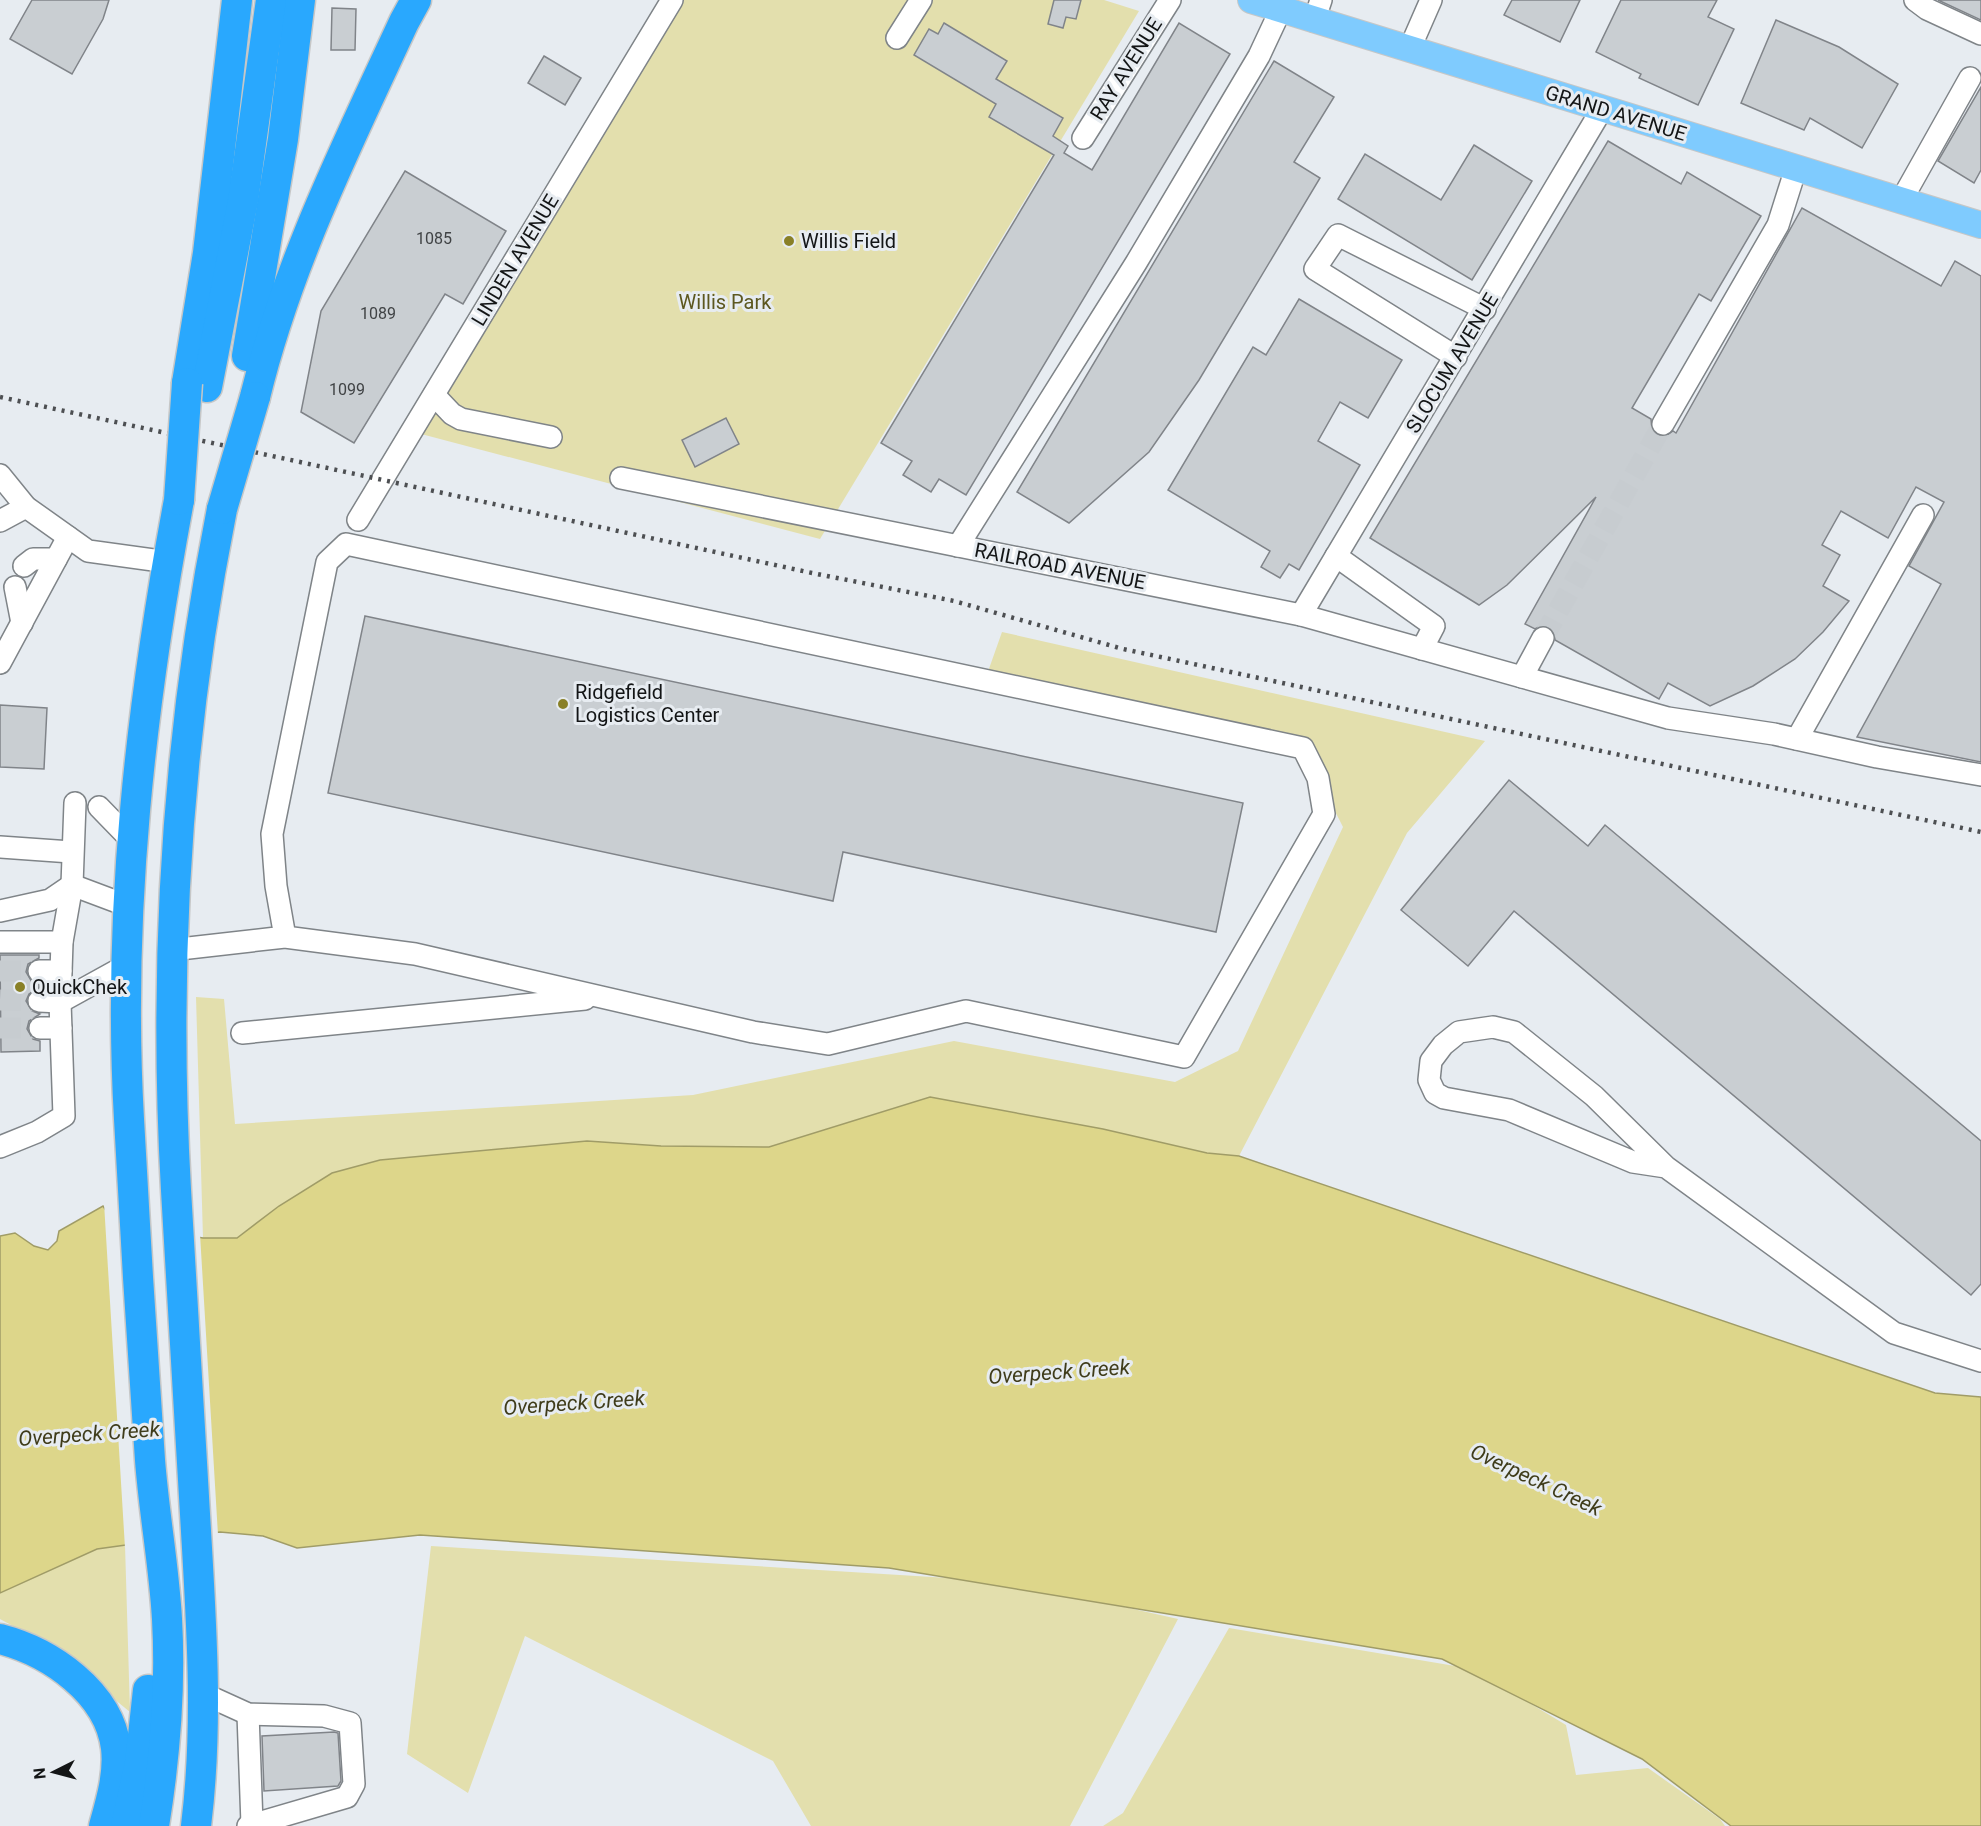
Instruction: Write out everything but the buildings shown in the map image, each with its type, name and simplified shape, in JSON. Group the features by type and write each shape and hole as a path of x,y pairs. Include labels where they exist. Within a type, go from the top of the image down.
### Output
{"highway":[{"path":"154,1826 167,1713 157,1618 150,1464 132,1182 127,1073 128,906 132,841 147,694 197,385 208,253 237,0"},
{"path":"197,385 243,201 271,0"},
{"path":"196,1826 203,1748 204,1694 171,1093 171,950 177,824 202,616 222,509 247,396 300,0"},
{"path":"247,396 291,273 379,75 416,0"},
{"path":"379,75 428,0"},
{"path":"126,1826 145,1730 149,1668 157,1618"},
{"path":"0,1639 33,1651 62,1667 83,1687 106,1717 114,1737 117,1760 104,1826"}],"main road":[{"name":"GRAND AVENUE","path":"1251,0 1281,9 1318,10 1410,48 1981,225"}],"street":[{"name":"LINDEN AVENUE","path":"358,520 672,0"},
{"path":"897,38 921,0"},
{"name":"RAY AVENUE","path":"1083,138 1170,0"},
{"path":"1410,48 1431,0"},
{"path":"1915,0 1927,9 1981,34"},
{"path":"958,546 1136,263 1259,56 1281,9"},
{"path":"1901,201 1970,78"},
{"name":"SLOCUM AVENUE","path":"1301,615 1602,109"},
{"path":"1663,424 1778,225 1796,168"},
{"path":"1456,357 1316,269 1338,235 1485,309"},
{"path":"434,395 452,414 461,419 551,437"},
{"path":"0,475 26,507 88,550 168,562"},
{"name":"RAILROAD AVENUE","path":"621,478 1301,615 1668,718 1797,739 1877,757 1981,775"},
{"path":"0,520 26,507"},
{"path":"1797,739 1923,514"},
{"path":"0,663 68,537"},
{"path":"171,950 285,937 416,954 753,1032 828,1044 966,1011 1184,1057 1324,814 1318,778 1303,748 346,544 327,561 272,834 276,886 285,937"},
{"path":"1336,556 1434,626 1422,649"},
{"path":"24,566 33,559 57,559"},
{"path":"15,587 22,623"},
{"path":"1522,677 1543,638"},
{"path":"0,1146 37,1132 64,1116 61,1028 50,1001 61,971 62,942 72,885 71,852 75,803"},
{"path":"99,807 132,841"},
{"path":"0,848 71,852"},
{"path":"72,885 128,906"},
{"path":"0,911 50,900 72,885"},
{"path":"0,942 62,942"},
{"path":"50,1001 127,965"},
{"path":"39,971 61,971"},
{"path":"242,1033 602,998"},
{"path":"1666,1167 1633,1162 1509,1110 1444,1098 1435,1093 1430,1080 1431,1061 1443,1045 1460,1032 1493,1027 1514,1032 1594,1096 1666,1167 1894,1333 1981,1361"},
{"path":"40,1028 61,1028"},
{"path":"204,1694 248,1713 324,1716 350,1723 354,1784 347,1797 278,1821 250,1825 248,1713"}],"green space":[{"name":"Willis Park","path":"674,0 1104,0 1139,11 820,539 406,430"},
{"path":"1002,632 1485,741 1407,833 1239,1156 1207,1153 930,1097 769,1147 661,1146 587,1141 380,1160 332,1173 279,1206 237,1238 203,1238 196,997 224,999 235,1124 693,1095 954,1041 1175,1082 1238,1051 1343,827 1303,748 985,680"},
{"path":"125,1545 130,1712 48,1645 0,1619 0,1593 97,1549"},
{"path":"431,1546 1013,1582 1178,1619 1070,1826 811,1826 773,1761 525,1636 468,1793 407,1754"},
{"path":"1229,1628 1473,1669 1566,1725 1576,1775 1648,1768 1720,1819 1725,1826 1103,1826 1123,1813"}],"water":[{"name":"Overpeck Creek","path":"930,1097 1103,1129 1207,1153 1239,1156 1935,1393 1981,1397 1981,1826 1731,1826 1642,1759 1442,1659 889,1568 420,1535 297,1548 263,1536 220,1532 97,1549 0,1593 0,1236 15,1233 34,1246 48,1250 57,1241 59,1231 103,1206 114,1223 203,1238 237,1238 279,1206 332,1173 380,1160 587,1141 661,1146 769,1147"}],"pier":[{"path":"104,1203 116,1220 200,1234 218,1535 125,1548"}],"tunnel":[{"path":"1543,638 1663,424"},
{"path":"0,971 39,971"},
{"path":"0,1000 39,1001"},
{"path":"0,1028 40,1028"}],"railway":[{"path":"0,397 812,573 954,601 1123,649 1981,832"}],"place":[{"name":"Willis Field","path":"789,241"},
{"name":"Ridgefield Logistics Center","path":"563,704"},
{"name":"QuickChek","path":"20,987"}]}
